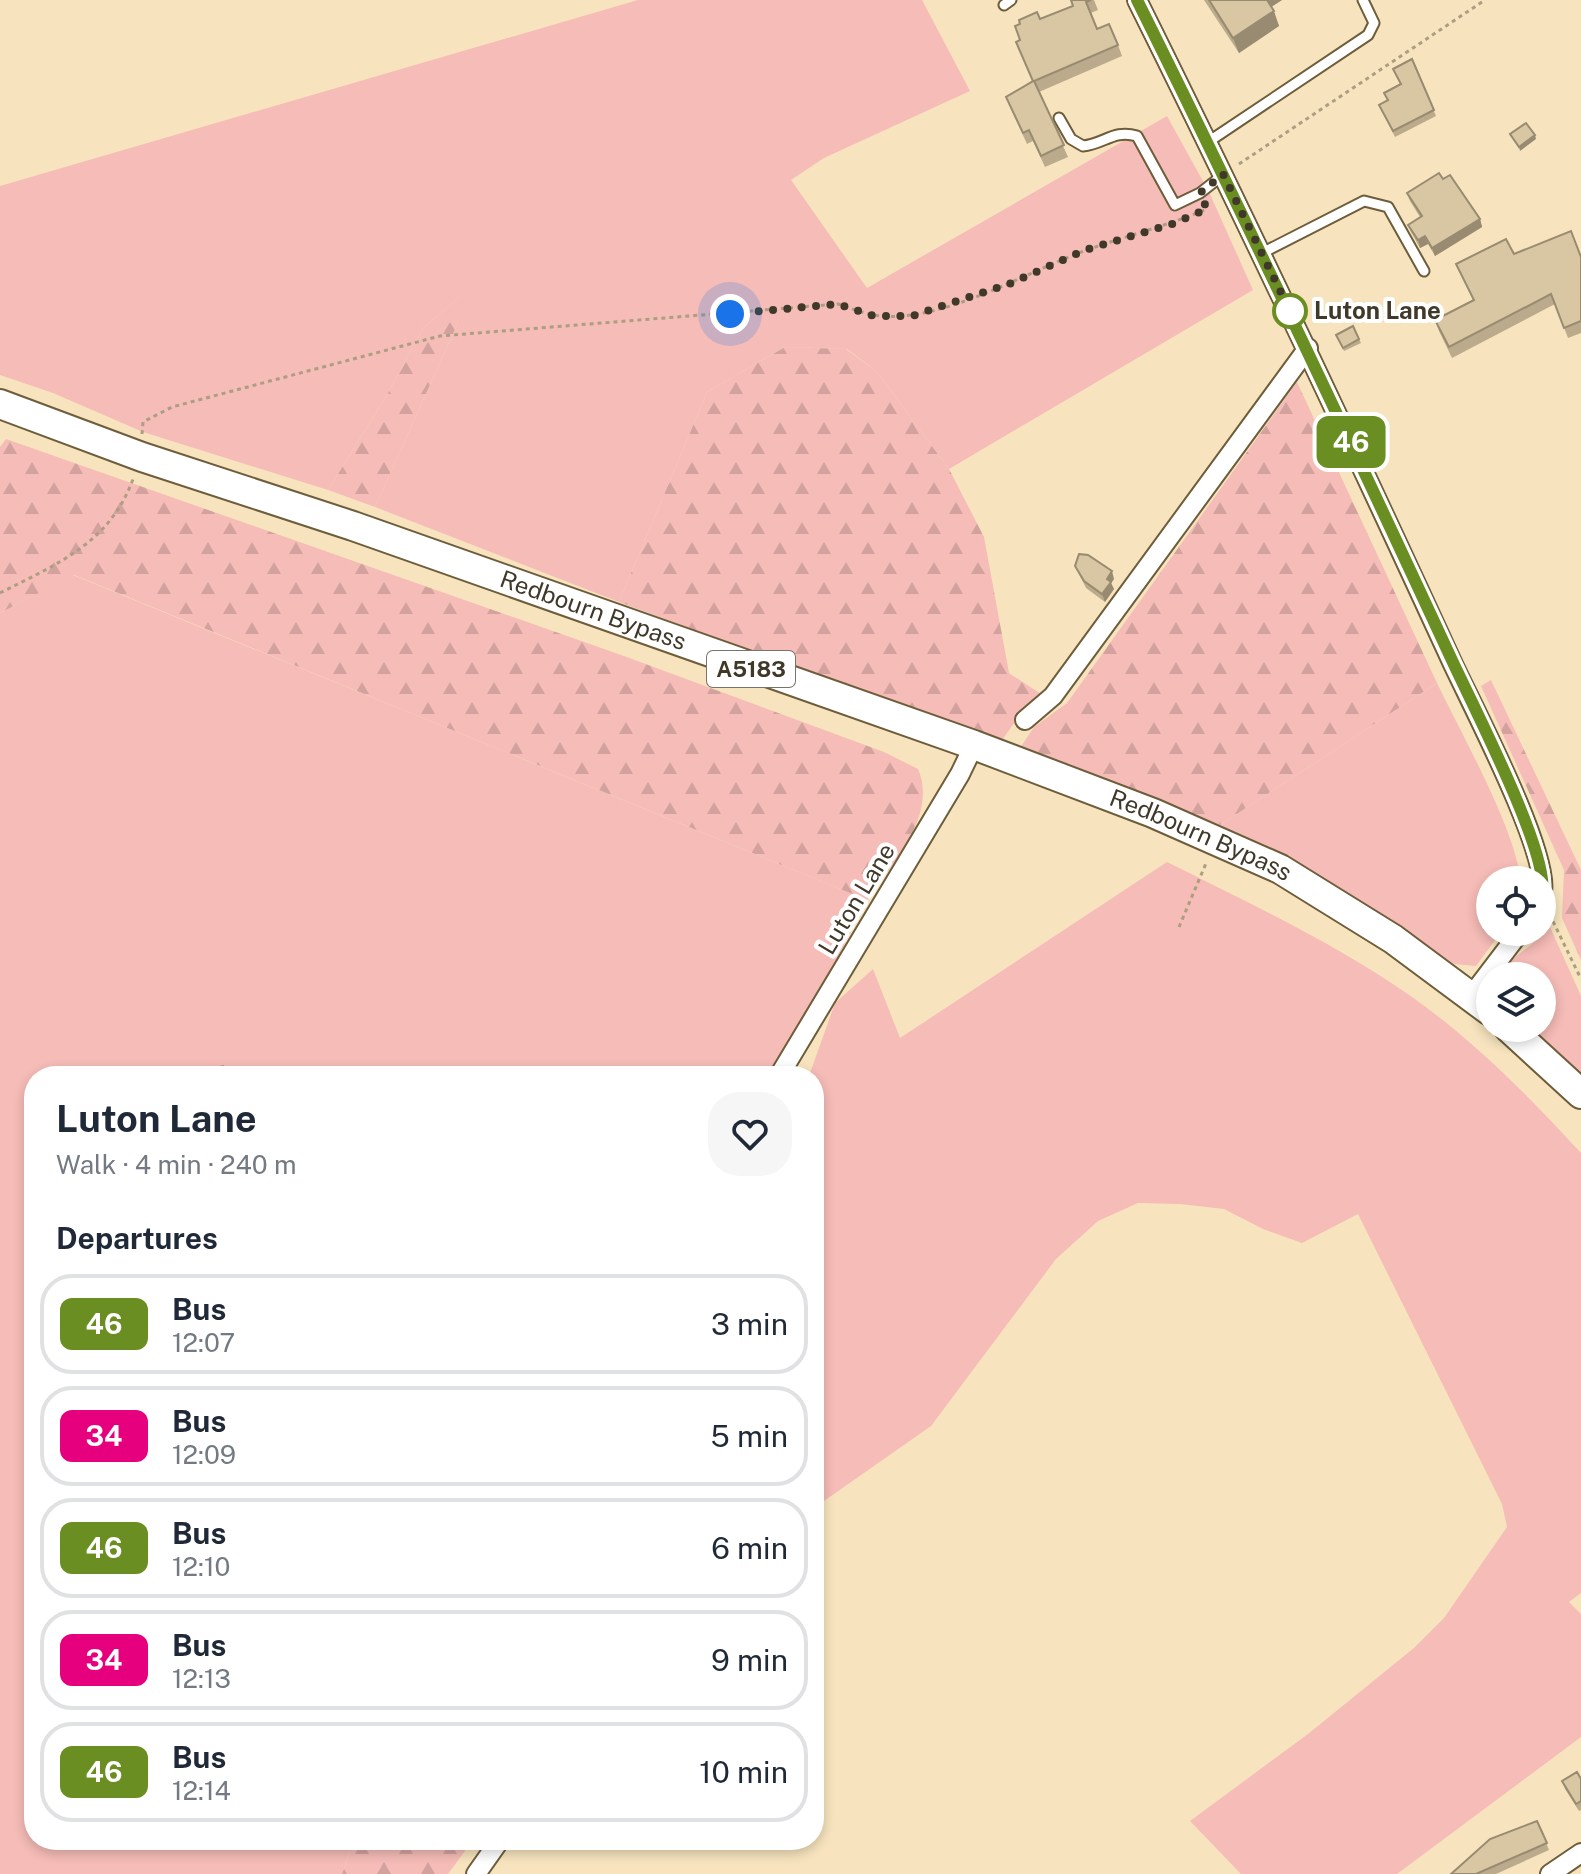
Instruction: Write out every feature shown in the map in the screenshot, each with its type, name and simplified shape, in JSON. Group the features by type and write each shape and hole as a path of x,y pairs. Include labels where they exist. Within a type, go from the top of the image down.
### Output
{"main road":[{"name":"Redbourn Bypass","path":"0,404 142,457 353,526 974,745 1215,841 1280,869 1393,939 1476,999"},
{"path":"1524,1042 1581,1094"}],"street":[{"path":"1137,0 1308,348 1539,853 1540,866"},
{"path":"1025,720 1053,696 1308,348"},
{"name":"Luton Lane","path":"785,1066 960,774 974,745"},
{"path":"476,1874 493,1850"},
{"path":"1550,1874 1581,1853"}],"lane":[{"path":"1208,142 1368,35 1374,23 1363,0"},
{"path":"1059,118 1071,139 1083,146 1111,134 1126,132 1137,136 1175,205 1200,193 1223,174"},
{"path":"1262,253 1364,201 1388,207 1424,271"}],"path":[{"path":"1223,174 1485,0"},
{"path":"143,432 143,422 172,407 440,336 838,304 874,316 912,316 1009,284 1085,250 1172,224 1207,209 1200,193"},
{"path":"0,593 96,539 111,524 131,487"},
{"path":"1179,927 1215,841"},
{"path":"1556,923 1581,979"}],"green space":[{"path":"638,0 922,0 970,91 824,158 791,180 867,288 1167,116 1209,192 1253,290 949,469 877,372 847,349 785,347 707,392 619,602 375,507 457,325 461,296 423,328 387,395 328,490 143,432 53,393 0,375 0,186"},
{"path":"462,295 457,325 375,507 328,490 387,395 423,328"},
{"path":"785,347 846,349 877,372 949,469 984,537 1009,673 1044,696 1019,716 1000,743 619,602 707,392"},
{"path":"1297,382 1437,683 1220,825 1020,748 1034,727 1067,703"},
{"path":"6,439 624,656 884,752 918,769 923,786 917,821 899,855 867,900 74,575 0,613 0,447"},
{"path":"73,575 867,900 782,1066 24,1066 24,1850 350,1850 342,1874 0,1874 0,613"},
{"path":"1491,680 1581,870 1581,960 1562,918 1564,870 1481,686"},
{"path":"1437,683 1499,810 1518,866 1476,866 1476,946 1491,946 1476,966 1454,964 1297,863 1220,825"},
{"path":"1167,862 1323,942 1383,977 1457,1032 1542,1111 1581,1153 1581,1593 1569,1602 1581,1614 1581,1737 1397,1874 1241,1874 1190,1821 1308,1734 1414,1648 1444,1618 1507,1527 1502,1504 1358,1214 1302,1243 1263,1229 1224,1209 1180,1204 1138,1203 1098,1221 1056,1259 931,1426 824,1501 824,1066 813,1066 835,1003 873,969 900,1038"},
{"path":"1556,940 1581,996 1581,1078 1543,1042 1556,1042 1556,962 1510,962 1530,946 1556,946"},
{"path":"350,1850 466,1850 448,1874 342,1874"}],"building":[{"path":"1071,0 1091,0 1086,2 1097,29 1109,24 1118,45 1034,81 1064,145 1041,156 1029,130 1023,133 1006,97 1033,81 1016,42 1020,40 1015,26 1020,24 1019,20 1037,12 1040,19 1073,6"},
{"path":"1209,0 1267,0 1274,11 1233,38"},
{"path":"1412,59 1434,110 1393,131 1379,105 1388,100 1384,93 1401,84 1393,69"},
{"path":"1526,123 1535,135 1519,147 1510,134"},
{"path":"1439,173 1443,179 1450,175 1480,219 1432,248 1425,236 1418,240 1408,225 1422,216 1407,193"},
{"path":"1571,231 1581,257 1581,321 1564,328 1551,294 1449,347 1435,320 1474,300 1456,264 1506,239 1514,254"},
{"path":"1353,326 1359,339 1343,348 1336,335"},
{"path":"1079,554 1088,555 1112,571 1107,579 1111,582 1102,594 1084,581 1075,566"},
{"path":"1577,1772 1581,1779 1581,1801 1576,1804 1562,1781"},
{"path":"1537,1821 1547,1843 1476,1874 1451,1874 1490,1839"}],"bus line":[{"name":"46","path":"1137,0 1308,348 1463,684 1539,853 1541,866"}],"place":[{"name":"Luton Lane","path":"1290,311"}],"route":[{"path":"730,314 838,304 874,316 912,316 1009,284 1085,250 1172,224 1207,209 1200,193 1223,174 1290,311"}]}
